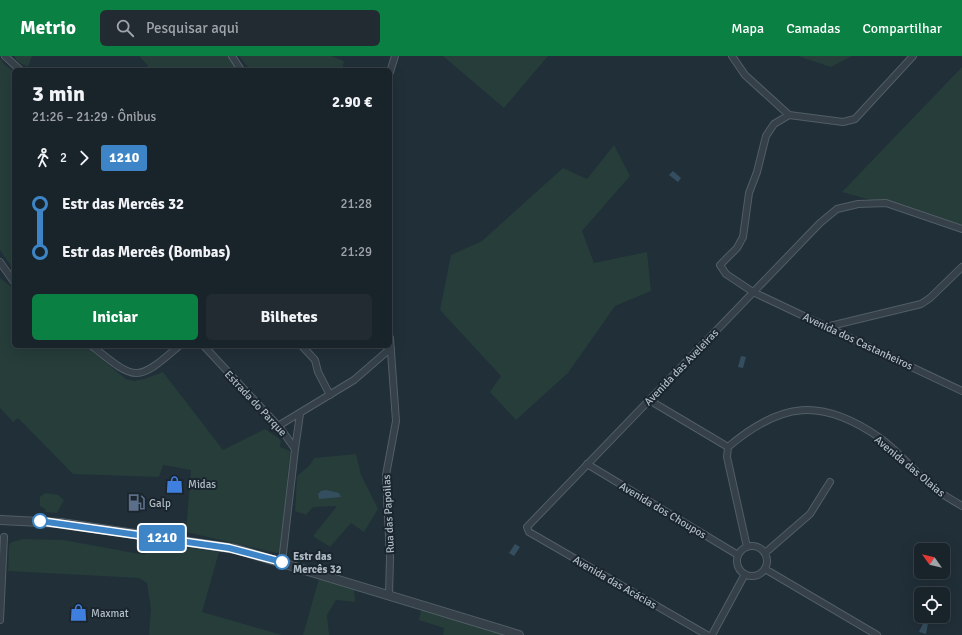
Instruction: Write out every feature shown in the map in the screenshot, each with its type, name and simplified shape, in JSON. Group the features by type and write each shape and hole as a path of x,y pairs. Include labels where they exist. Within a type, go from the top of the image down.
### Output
{"street":[{"path":"5,56 18,68"},
{"path":"232,56 240,68"},
{"path":"392,68 396,56"},
{"path":"732,56 745,75 789,115 843,122 854,119 913,56"},
{"name":"Avenida dos Castanheiros","path":"789,115 774,124 766,136 757,172 749,193 743,237 737,248 720,265 726,274 753,292 962,391"},
{"name":"Avenida das Aveleiras","path":"527,527 820,223 837,209 858,204 886,203 962,229"},
{"path":"0,262 12,279"},
{"path":"826,327 921,304 930,298 962,267"},
{"path":"94,348 118,367 134,373 144,372 154,367 178,348"},
{"name":"Estrada do Parque","path":"206,348 278,426 295,449"},
{"path":"304,348 316,360 318,372 330,395"},
{"path":"278,426 354,380 391,348"},
{"name":"Rua das Papoilas","path":"389,595 391,564 386,475 396,421 391,348"},
{"path":"649,400 728,447 727,457 747,547"},
{"name":"Avenida das Olaias","path":"728,447 756,426 783,412 806,409 828,413 851,422 880,438 934,488 962,506"},
{"path":"282,562 300,414"},
{"name":"Avenida dos Choupos","path":"587,464 738,555"},
{"path":"765,553 810,514 830,482"},
{"path":"0,520 52,522 236,549 519,635"},
{"name":"Avenida das Acácias","path":"527,527 529,532 707,635"},
{"path":"0,620 4,537"},
{"path":"747,547 757,547 765,553 768,561 765,569 758,575 745,574 738,564 738,555 747,547"},
{"path":"765,569 877,635"},
{"path":"712,635 745,574"}],"green space":[{"path":"14,56 32,56 28,67 18,62"},
{"path":"139,56 229,56 238,68 146,68 148,66"},
{"path":"239,56 331,56 344,61 342,68 248,68"},
{"path":"443,56 548,56 504,108"},
{"path":"798,56 852,56 831,67"},
{"path":"0,58 4,64 12,70 12,268 0,250"},
{"path":"962,67 962,225 842,192"},
{"path":"614,145 630,176 582,231 594,263 647,252 651,291 615,306 568,373 516,420 490,392 501,376 440,310 451,255 482,241 563,168 587,179"},
{"path":"0,278 12,287 12,348 87,348 126,379 134,381 163,372 223,450 265,429 281,440 280,447 290,451 280,552 277,553 186,532 191,470 163,465 159,477 73,474 18,418 13,422 0,408"},
{"path":"356,454 361,475 378,509 364,532 351,523 330,547 313,536 337,506 313,507 306,515 295,511 297,476 310,465 314,458"},
{"path":"45,493 58,495 64,500 57,513 46,512 45,509 40,506 40,497"},
{"path":"23,539 64,540 145,555 143,545 149,542 219,552 202,612 282,635 149,635 151,609 147,583 139,578 8,571 9,545 12,542"},
{"path":"319,579 354,590 355,602 336,600 327,615 329,635 303,635"},
{"path":"421,610 505,635 443,635 444,628 419,620"}],"water":[{"path":"673,171 681,178 678,182 669,175"},
{"path":"741,356 746,357 743,368 738,367"},
{"path":"326,490 339,493 341,497 319,499 318,494 321,491"},
{"path":"515,544 520,547 514,556 509,553"},
{"path":"923,623 928,623 926,634 919,632"}],"bus line":[{"name":"1210","path":"40,521 229,548 282,562"}],"place":[{"name":"Midas","path":"175,484"},
{"name":"Galp","path":"136,503"},
{"name":"Estr das Mercês 32","path":"282,562"},
{"name":"Maxmat","path":"78,613"}]}
